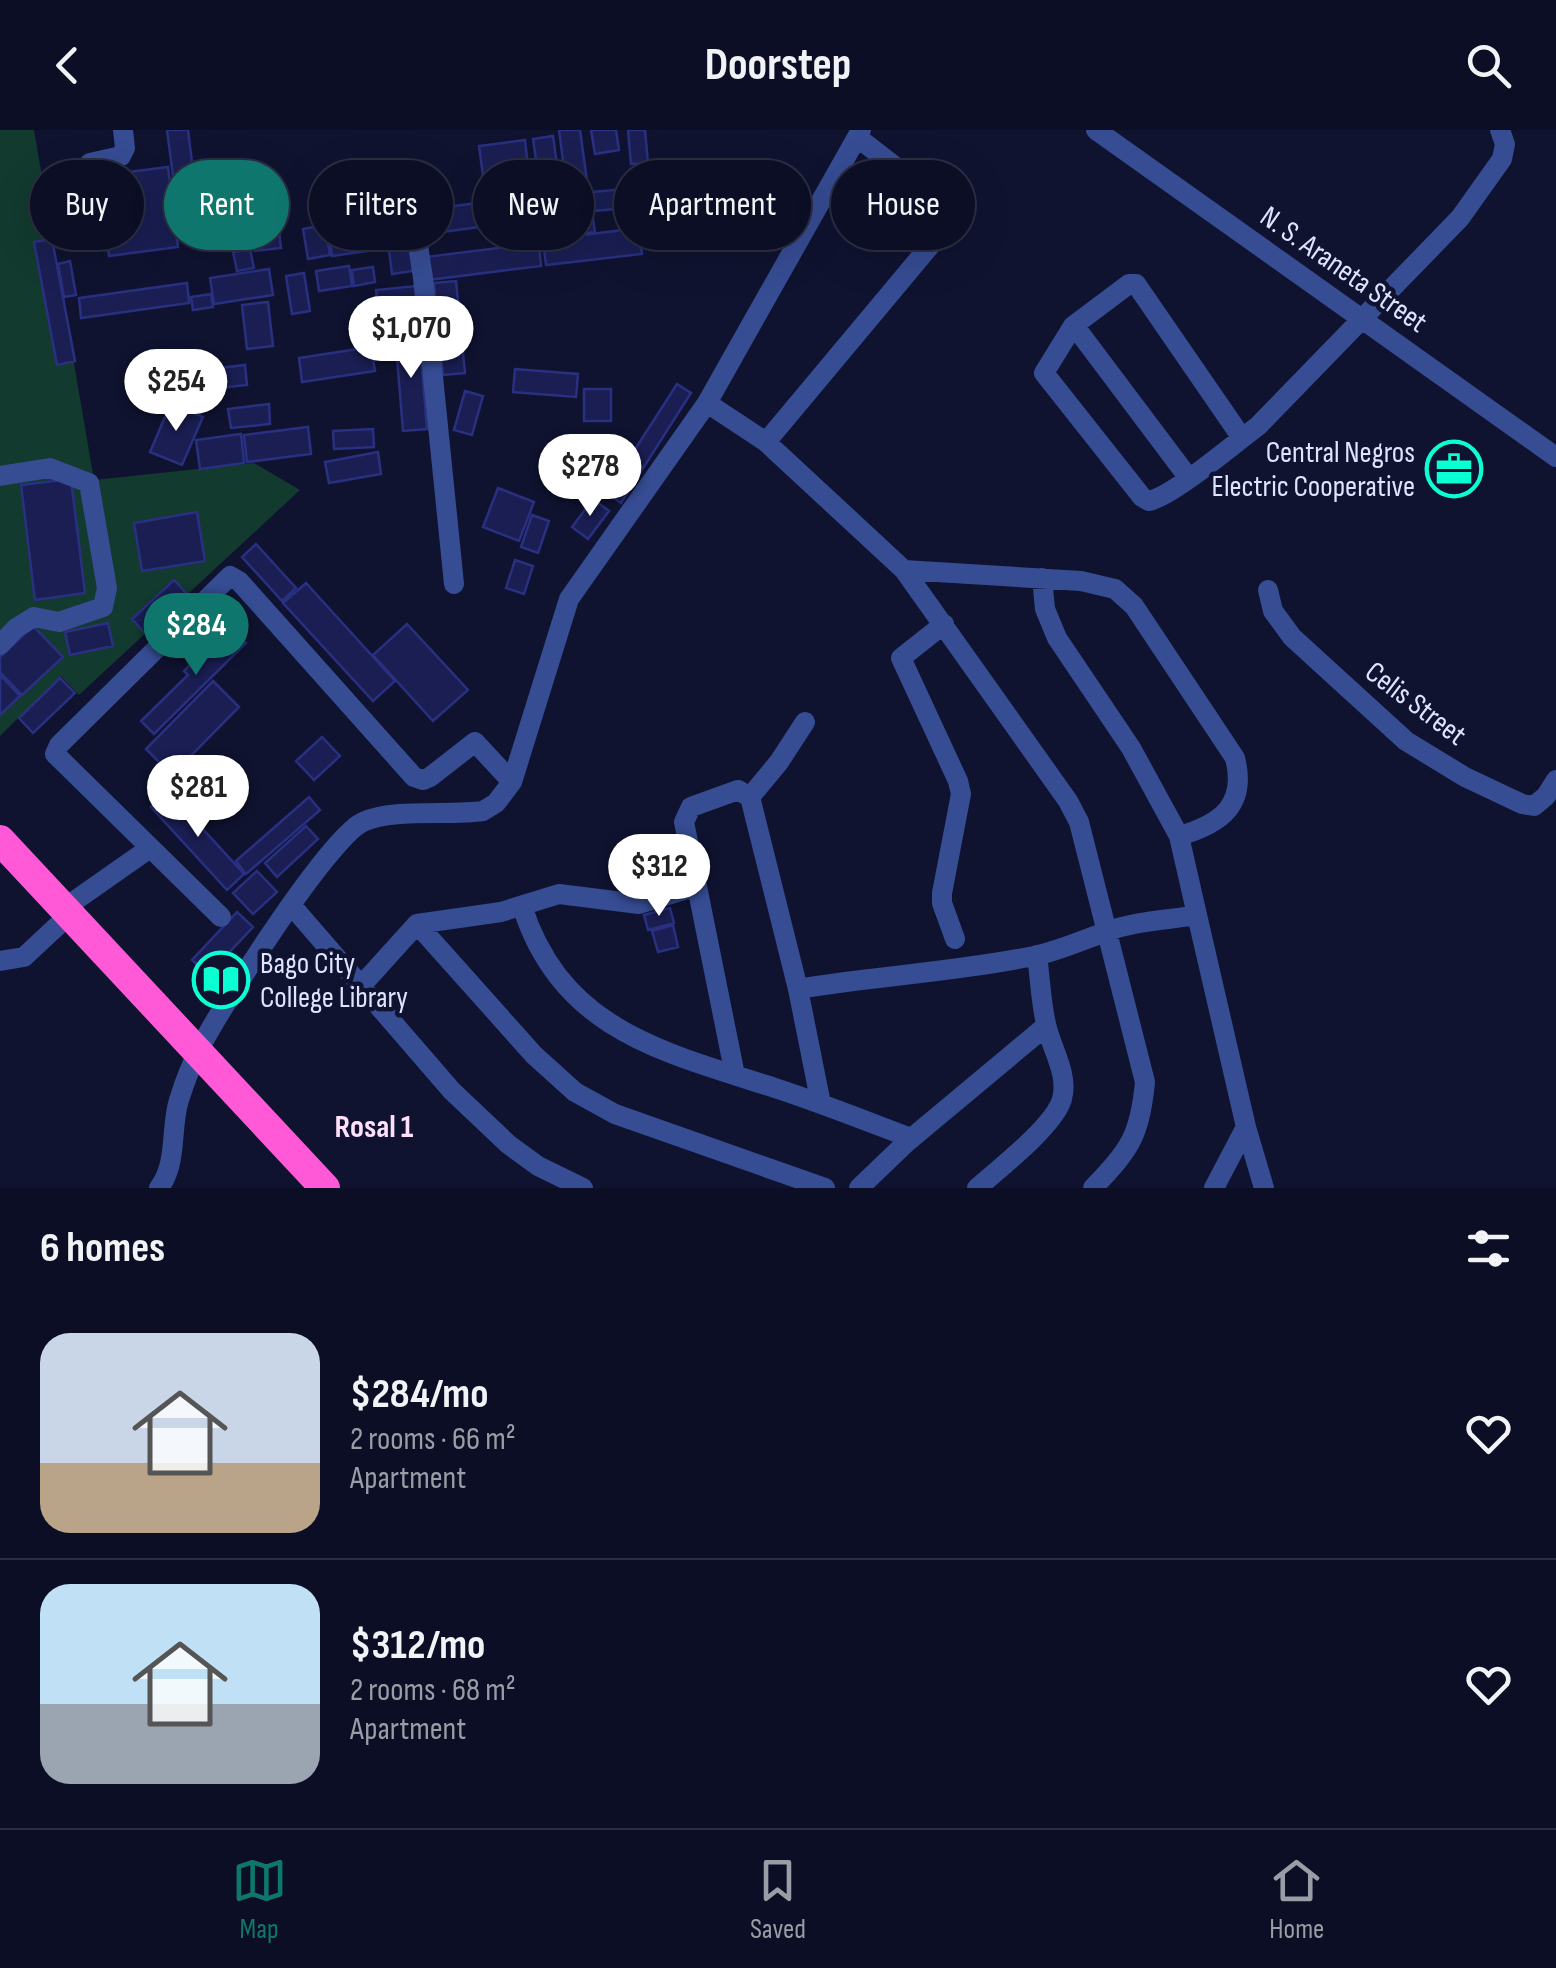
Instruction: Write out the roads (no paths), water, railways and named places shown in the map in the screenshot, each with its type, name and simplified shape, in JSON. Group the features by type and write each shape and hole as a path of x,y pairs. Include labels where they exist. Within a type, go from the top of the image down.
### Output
{"highway":[{"path":"0,840 325,1188"}],"street":[{"path":"103,160 121,156 125,148 122,130"},
{"name":"N. S. Araneta Street","path":"1096,130 1556,457"},
{"path":"1242,438 1136,284 1129,284 1073,326 1046,366 1044,374 1142,497 1156,500 1242,438 1267,418 1460,218 1502,159 1505,144 1500,130"},
{"path":"159,1188 171,1161 178,1102 198,1051 335,844 357,824 378,815 484,811 512,782 569,599 708,404 859,133 951,214 948,223 766,442"},
{"path":"419,250 454,584"},
{"path":"1073,326 1188,477"},
{"path":"708,404 766,442 904,570 1068,801 1083,833 1145,1082 1141,1121 1128,1150 1093,1188"},
{"path":"0,476 50,468 89,483 108,588 103,607 59,622 34,618 16,628 0,645"},
{"path":"904,570 1081,581 1116,589 1134,606 1235,758 1240,778 1236,797 1224,814 1208,828 1179,836"},
{"path":"221,917 55,754 230,576 239,580 414,777 423,780 430,776 475,742 512,782"},
{"path":"1042,578 1045,609 1057,638 1131,748 1179,836 1246,1127 1264,1188"},
{"name":"Celis Street","path":"1268,590 1273,611 1292,637 1406,741 1465,777 1522,804 1534,806 1556,780"},
{"path":"944,624 901,658 958,781 958,814 942,893 955,939"},
{"path":"750,797 805,722"},
{"path":"735,1075 684,822 691,807 738,790 750,797 798,989 821,1104"},
{"path":"0,961 24,957 66,912 150,848"},
{"path":"360,987 417,924 501,912 558,894 639,904 697,886"},
{"path":"292,906 452,1090 508,1144 538,1166 583,1188"},
{"path":"522,906 553,973 576,999 606,1022 644,1043 911,1138"},
{"path":"798,989 1037,955 1084,942 1109,930 1197,915"},
{"path":"417,924 534,1055 575,1092 615,1114 825,1188"},
{"path":"978,1188 1058,1110 1064,1094 1060,1064 1046,1026 1037,955"},
{"path":"859,1188 911,1138 1046,1026"},
{"path":"1214,1188 1246,1127"}],"place":[{"name":"Central Negros Electric Cooperative","path":"1454,469"},
{"name":"Bago City College Library","path":"221,980"}],"district":[{"name":"Rosal 1","path":"374,1126"}]}
